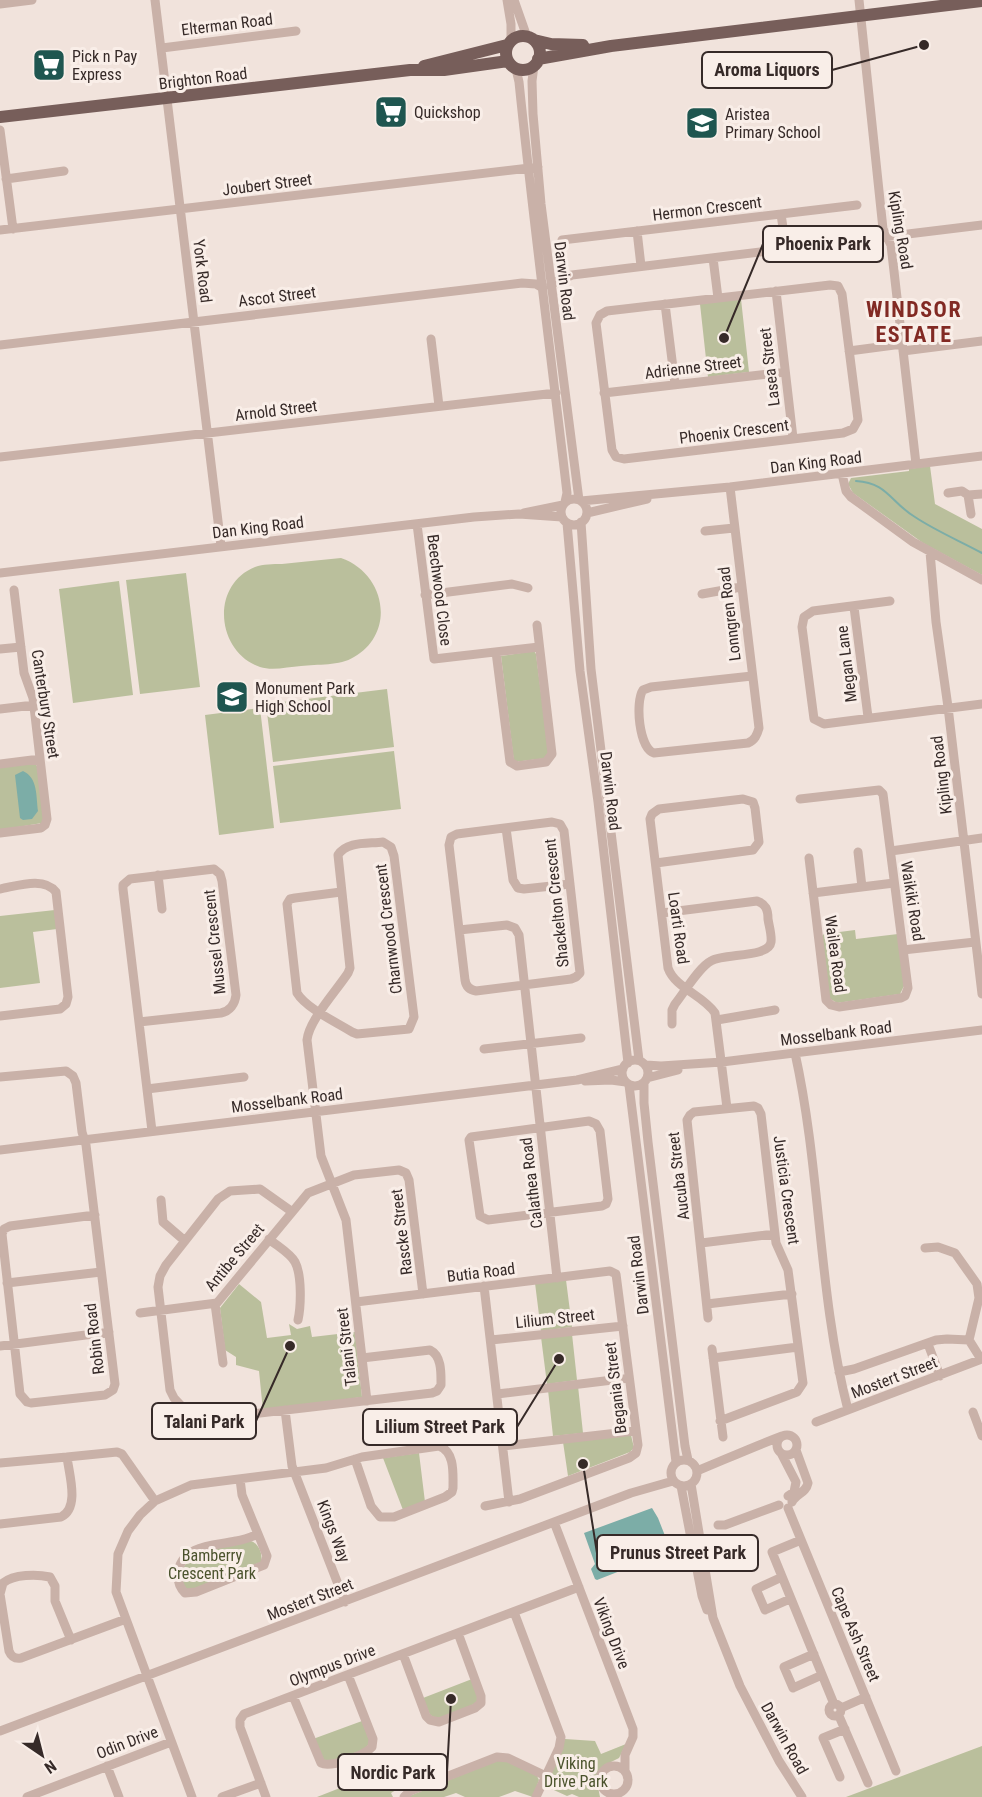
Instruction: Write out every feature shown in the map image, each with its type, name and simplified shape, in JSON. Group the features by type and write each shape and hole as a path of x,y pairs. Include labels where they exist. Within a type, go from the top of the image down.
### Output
{"main road":[{"path":"610,46 551,44 521,36 509,43 506,51 512,65 525,70 536,62 610,46 982,2"},
{"path":"530,39 539,49 536,62"},
{"name":"Brighton Road","path":"410,70 509,43"},
{"name":"Brighton Road","path":"0,117 410,70 512,65"}],"street":[{"path":"0,4 32,0"},
{"name":"York Road","path":"155,0 221,546"},
{"path":"507,0 511,24 509,43"},
{"path":"514,0 530,39"},
{"name":"Kipling Road","path":"859,0 883,229 891,245 916,464"},
{"name":"Elterman Road","path":"162,48 296,31"},
{"name":"Darwin Road","path":"536,62 532,81 532,103 545,271"},
{"name":"Darwin Road","path":"512,65 519,82 527,168 580,500"},
{"path":"0,130 13,229"},
{"name":"Joubert Street","path":"0,231 538,167"},
{"path":"6,179 64,171"},
{"path":"781,214 857,205"},
{"name":"Hermon Crescent","path":"640,267 637,231 781,214 786,249"},
{"path":"545,271 572,275 982,225"},
{"path":"562,240 637,231"},
{"path":"713,258 718,298"},
{"name":"Ascot Street","path":"522,283 545,271"},
{"path":"547,286 572,275"},
{"name":"Ascot Street","path":"0,345 522,283 547,286"},
{"name":"Darwin Road","path":"547,286 567,493 564,503"},
{"name":"Phoenix Crescent","path":"838,286 842,294 858,420 856,426 843,433 621,459 616,457 612,450 604,393 596,323 598,317 607,311 718,298 838,286"},
{"name":"Lasea Street","path":"776,291 793,438"},
{"path":"665,304 675,384"},
{"path":"431,339 440,406"},
{"path":"849,351 982,341"},
{"name":"Adrienne Street","path":"604,393 785,372"},
{"name":"Arnold Street","path":"0,457 556,393"},
{"name":"Dan King Road","path":"580,500 600,501 644,494 654,495 730,487 982,456"},
{"path":"842,474 846,491 851,497 930,552 982,580"},
{"name":"Lonngren Road","path":"730,487 759,728 756,737 748,743 651,752 646,748 642,741 638,702 643,690 651,687 752,676"},
{"path":"948,493 962,491 968,495 982,494"},
{"name":"Dan King Road","path":"586,513 644,500 654,495"},
{"path":"968,495 971,514"},
{"path":"573,499 580,500 586,508 581,522 575,524 565,520 564,503 573,499"},
{"name":"Dan King Road","path":"0,573 221,546 519,514 564,503"},
{"name":"Dan King Road","path":"519,514 565,520"},
{"name":"Darwin Road","path":"565,520 580,671 598,802 625,1066"},
{"name":"Darwin Road","path":"581,522 591,669 642,1063"},
{"name":"Beechwood Close","path":"417,524 434,659 496,652"},
{"path":"705,531 734,528"},
{"name":"Kipling Road","path":"930,552 936,622 982,994"},
{"path":"425,595 512,584 528,588"},
{"path":"702,594 741,586"},
{"name":"Canterbury Street","path":"0,833 41,828 46,823 34,705 24,673 14,590"},
{"path":"890,602 813,611 802,619 813,716 824,723 982,704"},
{"name":"Megan Lane","path":"854,607 868,717"},
{"path":"537,625 552,753 548,761 517,766 509,759 496,652 539,647"},
{"path":"0,649 21,646"},
{"path":"0,709 34,705"},
{"path":"0,764 40,759"},
{"name":"Waikiki Road","path":"800,799 879,790 884,795 903,950 975,942"},
{"name":"Loarti Road","path":"656,863 749,851 756,848 759,842 755,808 749,800 742,799 659,809 652,814 650,819 670,973 711,1008 717,1020"},
{"name":"Shackelton Crescent","path":"552,822 560,824 564,831 580,973 571,980 476,991 468,988 465,980 448,845 453,835 506,828 552,822"},
{"path":"506,828 513,879 518,888 570,884"},
{"path":"891,851 982,838"},
{"name":"Charnwood Crescent","path":"383,842 391,847 394,856 413,1023 405,1030 362,1035 351,1032 321,1012 350,968 338,855 348,846 383,842"},
{"path":"858,852 862,887"},
{"name":"Wailea Road","path":"809,858 824,995 831,1005 839,1007 896,1000 905,996 908,988 903,950"},
{"name":"Mussel Crescent","path":"139,1022 221,1013 231,1007 236,998 222,881 220,874 211,869 130,879 123,885 139,1022 152,1131"},
{"path":"158,875 162,909"},
{"name":"Wailea Road","path":"813,893 894,883"},
{"path":"0,889 39,884 53,889 57,897 68,997 66,1004 60,1009 0,1016"},
{"path":"321,1012 301,999 297,993 286,904 295,897 341,892"},
{"path":"662,913 761,902 767,908 771,943 760,953 720,957 707,963 672,1010 672,1024"},
{"name":"Calathea Road","path":"459,930 507,925 516,928 519,935 557,1278"},
{"path":"727,1108 717,1020 776,1010"},
{"name":"Talani Street","path":"161,1311 171,1393 193,1418 201,1420 367,1401 346,1220 321,1156 315,1111 308,1035 321,1012"},
{"name":"Mosselbank Road","path":"642,1063 694,1065 982,1030"},
{"path":"484,1049 581,1038"},
{"path":"795,1053 839,1372 848,1410"},
{"path":"642,1063 648,1073 646,1080 637,1086 628,1083 623,1076 625,1066 642,1063"},
{"name":"Mosselbank Road","path":"646,1080 694,1065"},
{"name":"Mosselbank Road","path":"577,1080 625,1066"},
{"name":"Robin Road","path":"0,1077 58,1071 69,1073 76,1083 95,1215 115,1384 113,1390 105,1395 27,1402 20,1394 3,1231 7,1227 95,1215"},
{"path":"147,1089 244,1077"},
{"name":"Mosselbank Road","path":"0,1150 537,1084 577,1080 628,1083"},
{"name":"Darwin Road","path":"646,1080 646,1122 683,1434 693,1465"},
{"name":"Darwin Road","path":"628,1083 676,1462"},
{"name":"Justicia Crescent","path":"720,1421 800,1391 803,1383 788,1266 778,1250 775,1234 761,1112 756,1106 751,1105 727,1108"},
{"name":"Aucuba Street","path":"708,1318 687,1120 694,1112 727,1108"},
{"path":"589,1121 596,1124 600,1131 608,1198 606,1204 488,1220 481,1218 478,1212 469,1140 472,1136 539,1128 589,1121"},
{"name":"Rascke Street","path":"332,1183 354,1175 399,1170 406,1173 409,1180 423,1293"},
{"name":"Antibe Street","path":"140,1313 214,1304 222,1299 305,1194 332,1183"},
{"path":"161,1311 158,1287 160,1276 220,1196 230,1191 260,1189 291,1211"},
{"path":"161,1200 163,1222 184,1241"},
{"path":"701,1243 775,1234"},
{"path":"269,1239 290,1256 296,1265 301,1306 298,1320"},
{"path":"925,1248 938,1247 954,1253 977,1284 979,1298 969,1340 982,1359"},
{"name":"Butia Road","path":"356,1302 610,1271"},
{"name":"Begania Street","path":"485,1506 509,1502 629,1458 637,1449 617,1276 610,1271"},
{"path":"7,1283 101,1272"},
{"path":"484,1286 509,1502"},
{"path":"707,1304 792,1294"},
{"path":"214,1304 223,1363"},
{"name":"Lilium Street","path":"491,1340 623,1326"},
{"path":"0,1346 108,1332"},
{"path":"839,1372 947,1339 969,1340"},
{"path":"927,1344 939,1376"},
{"path":"723,1437 712,1354 798,1347"},
{"path":"362,1358 430,1350 438,1356 441,1383 438,1390 432,1393 367,1401"},
{"name":"Mostert Street","path":"816,1422 982,1359"},
{"path":"497,1394 629,1378"},
{"name":"Kings Way","path":"285,1410 295,1472 345,1602"},
{"path":"973,1413 980,1424 982,1436"},
{"path":"503,1446 635,1431"},
{"path":"693,1465 697,1477 679,1481 676,1462 693,1465 722,1461 782,1436 792,1436 797,1442 796,1450 808,1483 805,1490 787,1503 725,1525 718,1525"},
{"path":"780,1451 777,1442 782,1436"},
{"path":"763,1443 770,1444 790,1455 796,1450"},
{"path":"192,1797 116,1593 118,1554 128,1531 155,1501 191,1485 326,1468 355,1459 439,1446 450,1456 453,1488 445,1497 394,1517 380,1517 371,1506 355,1459"},
{"name":"Cape Ash Street","path":"780,1451 796,1485 787,1503 896,1771"},
{"path":"0,1463 117,1452 122,1454 155,1501"},
{"path":"0,1524 54,1519 66,1515 72,1500 68,1457"},
{"path":"240,1479 242,1495 258,1534 267,1556 264,1565 196,1592 185,1593 181,1589 178,1570 185,1557 192,1551 214,1543 234,1542 258,1534"},
{"name":"Darwin Road","path":"679,1481 702,1596 719,1646 753,1723 797,1797"},
{"name":"Darwin Road","path":"679,1481 713,1618 740,1686 774,1752 802,1797"},
{"name":"Mostert Street","path":"0,1731 631,1493 679,1481"},
{"name":"Viking Drive","path":"554,1522 633,1731 633,1737 625,1755 625,1770"},
{"path":"801,1540 772,1552 868,1783"},
{"path":"71,1640 55,1601 55,1586 50,1577 41,1575 14,1577 3,1583 0,1594 9,1651 12,1656 21,1658 71,1640 126,1619"},
{"path":"782,1577 756,1589 765,1610 790,1599"},
{"name":"Olympus Drive","path":"266,1797 240,1727 240,1720 247,1713 579,1587"},
{"path":"514,1612 561,1737 561,1745 536,1797"},
{"path":"403,1654 426,1716 430,1720 439,1722 475,1708 481,1703 482,1696 458,1633"},
{"path":"814,1654 784,1666 793,1688 822,1675"},
{"path":"293,1696 321,1763 331,1765 367,1752 372,1747 373,1739 348,1675"},
{"path":"838,1709 866,1697"},
{"path":"840,1777 823,1738 844,1729"},
{"name":"Odin Drive","path":"27,1797 171,1742"},
{"path":"611,1765 621,1767 628,1777 623,1791 612,1796 605,1791 602,1793 600,1774 607,1767 625,1755"},
{"path":"404,1797 410,1791 501,1757 508,1758 546,1776"},
{"path":"107,1766 119,1797"},
{"path":"222,1797 261,1783"}],"green space":[{"path":"741,299 749,372 708,377 700,304"},
{"path":"930,466 935,504 982,529 982,575 923,543 853,493 848,484 851,478"},
{"path":"341,558 368,576 376,589 380,604 380,619 376,633 368,646 354,657 342,662 275,669 260,667 245,659 234,648 227,634 224,618 225,603 231,588 240,576 261,565"},
{"path":"186,573 200,687 140,694 126,580"},
{"path":"119,581 133,695 73,703 59,589"},
{"path":"534,651 549,755 547,758 514,762 501,656"},
{"path":"387,689 394,747 273,762 266,704"},
{"path":"260,708 274,828 219,835 205,715"},
{"path":"394,751 401,809 280,823 273,766"},
{"path":"34,763 37,766 44,818 42,823 0,830 0,766"},
{"path":"55,910 57,929 33,932 40,983 0,988 0,916"},
{"path":"855,930 856,939 898,934 904,986 900,994 837,1003 829,998 822,936"},
{"path":"566,1280 572,1327 541,1331 535,1283"},
{"path":"239,1284 261,1302 267,1338 291,1335 289,1324 297,1329 310,1326 312,1337 355,1332 362,1397 263,1411 259,1371 236,1365 236,1357 225,1350 220,1308"},
{"path":"572,1334 577,1380 547,1384 541,1337"},
{"path":"578,1386 583,1433 553,1436 548,1390"},
{"path":"631,1435 634,1448 630,1452 568,1476 563,1442"},
{"path":"419,1453 425,1502 403,1510 383,1458"},
{"name":"Bamberry Crescent Park","path":"251,1541 260,1550 261,1562 188,1591 182,1587 181,1570 193,1555 210,1547"},
{"path":"472,1679 478,1695 477,1703 438,1719 430,1715 423,1698"},
{"path":"362,1721 370,1742 365,1749 330,1762 324,1762 313,1739"},
{"name":"Viking Drive Park","path":"565,1739 595,1741 601,1754 626,1744 619,1758 599,1771 597,1782 600,1797 579,1797 572,1794 567,1796 545,1786"},
{"path":"982,1746 982,1797 846,1797"},
{"path":"371,1753 379,1774 396,1790 391,1793 393,1797 317,1797 368,1777 361,1757"},
{"path":"506,1760 537,1776 539,1780 533,1797 515,1791 499,1797 465,1797 456,1793 444,1797 407,1797 496,1761"}],"water":[{"path":"23,771 34,783 38,811 32,819 23,820 20,818 15,775"},
{"path":"652,1508 671,1551 595,1579 591,1569 595,1564 584,1533"}],"waterway":[{"path":"856,481 875,485 915,517 982,553"}],"place":[{"name":"Aroma Liquors","path":"924,45"},
{"name":"Pick n Pay Express","path":"49,65"},
{"name":"Quickshop","path":"391,112"},
{"name":"Aristea Primary School","path":"702,123"},
{"name":"Phoenix Park","path":"724,338"},
{"name":"Monument Park High School","path":"232,697"},
{"name":"Talani Park","path":"290,1346"},
{"name":"Lilium Street Park","path":"559,1359"},
{"name":"Prunus Street Park","path":"583,1464"},
{"name":"Nordic Park","path":"451,1699"}],"district":[{"name":"WINDSOR ESTATE","path":"914,322"}]}
